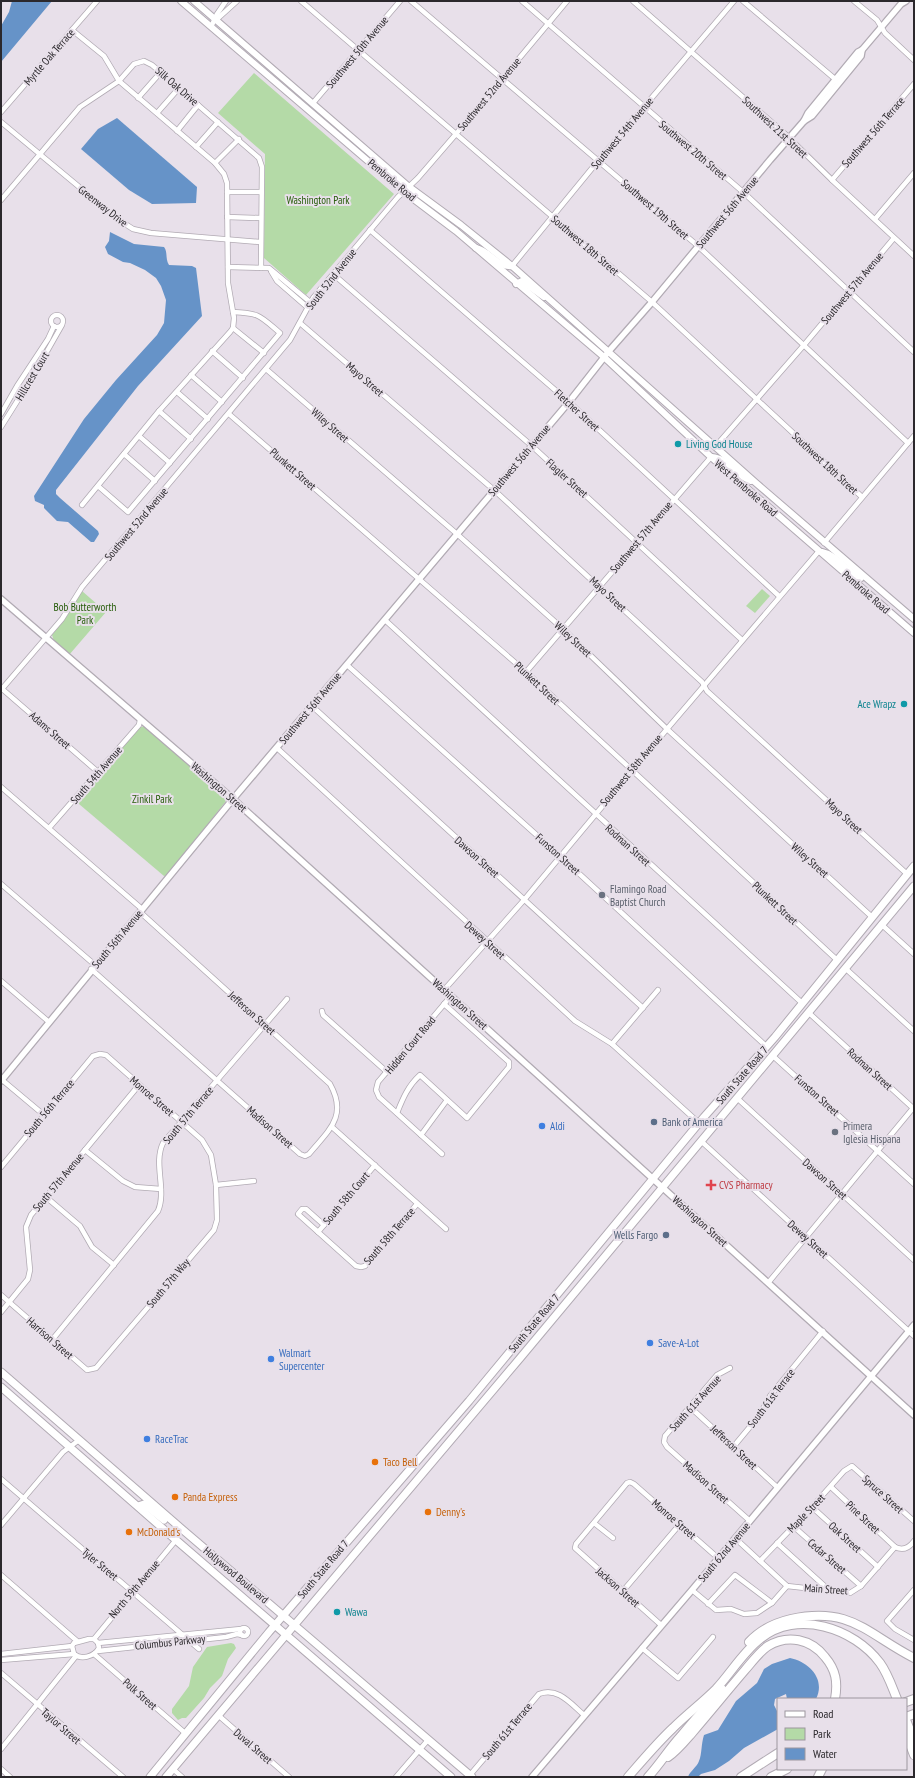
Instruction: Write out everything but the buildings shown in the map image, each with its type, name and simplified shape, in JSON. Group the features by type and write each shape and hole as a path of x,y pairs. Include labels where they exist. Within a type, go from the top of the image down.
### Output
{"highway":[{"path":"699,1703 711,1685 756,1634 768,1626 804,1616 838,1618 855,1623 914,1658"},
{"path":"628,1777 672,1729 715,1689 759,1639 770,1632 797,1624 814,1624 832,1628 853,1638 878,1660 889,1686 892,1698"},
{"path":"648,1777 663,1760 668,1751 682,1734 762,1644 782,1632 795,1628 811,1629 845,1639 862,1650 874,1662 896,1698"},
{"path":"663,1760 671,1755 684,1741 767,1647 777,1641 790,1639 803,1640 814,1645 822,1652 836,1674 837,1688 835,1698"},
{"path":"907,1724 914,1755"},
{"path":"742,1777 777,1754"},
{"path":"742,1777 777,1759"},
{"path":"771,1777 785,1770"}],"main road":[{"name":"Pembroke Road","path":"181,1 403,191 475,248 604,357"},
{"name":"Pembroke Road","path":"194,1 408,186 512,266 609,351"},
{"path":"266,74 276,78 302,100 313,103"},
{"path":"312,113 320,115 338,130 350,135"},
{"path":"475,248 484,250 504,266 512,266"},
{"path":"516,284 522,281 542,297 549,298"},
{"name":"West Pembroke Road","path":"609,351 824,543"},
{"name":"West Pembroke Road","path":"604,357 711,457 819,551"},
{"path":"677,424 685,428 703,444 715,447"},
{"path":"711,457 721,460 741,477 756,483"},
{"path":"780,517 783,517 809,539 818,544 824,543"},
{"name":"Pembroke Road","path":"824,543 914,619"},
{"name":"Pembroke Road","path":"819,551 914,633"},
{"path":"819,551 831,555 859,577 866,578"},
{"name":"South State Road 7","path":"150,1777 275,1625 469,1401 699,1123 775,1037 914,866"},
{"name":"South State Road 7","path":"166,1777 773,1056 914,886"},
{"path":"881,924 879,915 882,906"},
{"path":"871,936 875,927 872,917"},
{"path":"773,1056 775,1037"},
{"path":"762,1069 767,1053 766,1046"},
{"path":"562,1290 563,1306"},
{"path":"556,1314 562,1290"},
{"name":"Hollywood Boulevard","path":"1,1372 192,1538 471,1776"},
{"name":"Hollywood Boulevard","path":"1,1387 176,1540 452,1777"},
{"path":"138,1506 144,1504 167,1523 176,1524"},
{"path":"176,1540 183,1537 192,1538"}],"street":[{"name":"Myrtle Oak Terrace","path":"1,112 97,1"},
{"path":"216,20 217,14 226,1"},
{"path":"211,27 216,20 237,1"},
{"name":"Southwest 18th Street","path":"301,1 652,302 862,497"},
{"name":"Southwest 50th Avenue","path":"313,103 400,1"},
{"name":"Southwest 19th Street","path":"411,1 698,246 908,443"},
{"name":"Southwest 20th Street","path":"522,1 743,192 914,352"},
{"name":"Southwest 52nd Avenue","path":"408,186 418,178 456,134 567,1"},
{"name":"Southwest 21st Street","path":"632,1 790,138 832,180 914,256"},
{"name":"Southwest 54th Avenue","path":"512,266 598,161 734,1"},
{"path":"743,1 835,79"},
{"path":"854,1 877,20 885,33 914,60"},
{"name":"Southwest 56th Avenue","path":"234,799 569,402 609,351 790,138 835,79 903,2"},
{"path":"72,30 104,56 119,81 215,163 224,174 228,192 228,282 233,312 233,328 160,411 82,505"},
{"name":"Southwest 56th Avenue","path":"804,121 812,116 861,56 862,50"},
{"name":"Silk Oak Drive","path":"1,200 80,107 119,81 134,64 141,61 148,62 239,139 257,155 261,161 261,268"},
{"path":"138,98 160,73"},
{"name":"Southwest 56th Terrace","path":"832,180 914,84"},
{"path":"157,113 179,88"},
{"path":"177,131 198,105"},
{"name":"Greenway Drive","path":"1,122 119,220 133,229 151,233 178,234 227,240 260,242"},
{"path":"196,147 218,122"},
{"path":"215,163 239,139"},
{"path":"875,219 914,173"},
{"name":"South 52nd Avenue","path":"229,414 290,340 310,302 332,274 408,186"},
{"path":"228,192 261,192"},
{"path":"227,217 260,218"},
{"name":"Fletcher Street","path":"370,230 569,402 779,596"},
{"name":"Southwest 57th Avenue","path":"715,447 804,345 894,238"},
{"path":"228,267 269,268 310,302"},
{"path":"269,268 277,281 307,307"},
{"name":"Flagler Street","path":"332,274 532,446 742,640"},
{"path":"98,486 128,512 280,333 252,312 233,312"},
{"path":"57,315 62,318 62,325 57,327 54,326 51,323 51,319 53,316 57,315"},
{"name":"Mayo Street","path":"300,323 494,490 600,586 704,685 707,691 907,874"},
{"name":"Hillcrest Court","path":"1,427 33,376 62,325"},
{"name":"Hillcrest Court","path":"1,414 17,386 48,339 54,326"},
{"path":"233,328 264,353"},
{"path":"212,352 243,378"},
{"name":"Wiley Street","path":"266,369 457,534 563,629 667,729 872,917"},
{"path":"191,375 222,402"},
{"path":"177,392 208,419"},
{"path":"160,411 191,439"},
{"name":"Southwest 52nd Avenue","path":"46,638 62,619 82,587 229,414"},
{"name":"Plunkett Street","path":"229,414 420,578 526,672 631,771 837,960"},
{"path":"139,436 170,463"},
{"path":"824,543 914,436"},
{"path":"124,454 155,481"},
{"name":"Southwest 57th Avenue","path":"526,672 673,499 711,457"},
{"name":"Southwest 58th Avenue","path":"444,990 524,900 594,814 819,551"},
{"name":"Washington Street","path":"1,599 140,720 234,799 914,1415"},
{"name":"Rodman Street","path":"385,620 594,814 802,1003"},
{"path":"1,689 46,638"},
{"name":"Funston Street","path":"347,665 560,856 766,1046"},
{"name":"Adams Street","path":"1,689 98,772"},
{"name":"Dawson Street","path":"312,706 643,1008"},
{"name":"South 54th Avenue","path":"49,828 139,725 140,720"},
{"name":"Dewey Street","path":"277,748 574,1021 612,1044 699,1123"},
{"name":"Jefferson Street","path":"1,787 141,911 330,1084 335,1092 337,1103 337,1116 332,1127"},
{"name":"South 56th Avenue","path":"1,1080 93,967 234,799"},
{"name":"Madison Street","path":"1,884 217,1081 300,1154 305,1156 309,1154 332,1127"},
{"path":"881,924 914,954"},
{"path":"845,968 914,1032"},
{"path":"1,981 49,1022"},
{"path":"612,1044 658,990"},
{"name":"Hidden Court Road","path":"397,1113 379,1097 376,1090 378,1082 451,996"},
{"name":"South 57th Terrace","path":"52,1340 158,1211 161,1203 159,1151 164,1143 181,1121 287,999"},
{"path":"442,1154 397,1113 405,1092 410,1084 420,1075 467,1118 509,1067 509,1062 444,1004"},
{"path":"322,1011 323,1016 387,1072"},
{"name":"Rodman Street","path":"809,1013 914,1108"},
{"name":"Monroe Street","path":"100,1054 106,1055 202,1140 211,1154 216,1185"},
{"name":"South 56th Terrace","path":"1,1167 93,1056 100,1054"},
{"name":"Funston Street","path":"773,1056 914,1184"},
{"path":"1,1080 44,1115"},
{"name":"South 57th Avenue","path":"1,1312 28,1279 30,1270 26,1227 31,1215 139,1085"},
{"name":"Dawson Street","path":"737,1098 914,1260"},
{"path":"421,1135 447,1100"},
{"path":"768,1283 805,1236 914,1108"},
{"path":"332,1127 446,1229"},
{"name":"Dewey Street","path":"701,1141 914,1336"},
{"path":"85,1150 123,1181 135,1187 161,1189"},
{"name":"South 58th Court","path":"318,1232 375,1165"},
{"path":"216,1185 254,1181"},
{"name":"South 57th Way","path":"92,1370 96,1368 214,1230 217,1220 216,1185"},
{"path":"46,1197 80,1226 92,1247 114,1265"},
{"name":"South 58th Terrace","path":"318,1232 356,1266 365,1266 417,1204"},
{"path":"318,1232 298,1214 302,1209 306,1209 324,1225"},
{"path":"1,1295 9,1302"},
{"name":"Harrison Street","path":"9,1302 87,1370 92,1370"},
{"name":"South 62nd Avenue","path":"532,1777 692,1590 914,1325"},
{"name":"South 61st Terrace","path":"734,1446 759,1416 770,1396 823,1331"},
{"name":"South 61st Avenue","path":"664,1442 665,1436 718,1375 730,1368"},
{"name":"Jefferson Street","path":"690,1408 734,1446 777,1487"},
{"path":"1,1525 63,1452 70,1446 82,1442"},
{"name":"Madison Street","path":"664,1442 667,1447 750,1521"},
{"name":"Maple Street","path":"760,1561 831,1487 844,1471 852,1466"},
{"name":"Spruce Street","path":"852,1466 914,1521"},
{"name":"Tyler Street","path":"1,1478 200,1649"},
{"name":"Monroe Street","path":"594,1523 630,1482 718,1558"},
{"name":"Pine Street","path":"831,1487 895,1547"},
{"name":"Oak Street","path":"812,1507 878,1567"},
{"path":"594,1523 613,1538"},
{"name":"Jackson Street","path":"594,1523 576,1544 575,1548 661,1625"},
{"path":"623,1591 680,1524"},
{"name":"Cedar Street","path":"793,1526 861,1586"},
{"path":"692,1590 716,1610 731,1609 744,1614 757,1613 772,1603 787,1586 735,1538"},
{"name":"North 59th Avenue","path":"94,1639 132,1591 176,1540"},
{"path":"895,1547 903,1549 907,1548 914,1541"},
{"path":"777,1543 830,1591"},
{"name":"Main Street","path":"787,1586 850,1593 861,1586 895,1547"},
{"path":"1,1575 77,1641"},
{"path":"708,1604 735,1575 772,1603"},
{"path":"914,1590 887,1621 895,1629 914,1640"},
{"path":"245,1628 248,1631 246,1635 242,1635 241,1629 245,1628"},
{"name":"Columbus Parkway","path":"98,1643 241,1629"},
{"name":"Columbus Parkway","path":"75,1655 88,1656 96,1652 226,1637 237,1634 242,1635"},
{"path":"642,1648 678,1678 714,1637"},
{"path":"1,1654 72,1646 77,1641 94,1639 98,1643 96,1652"},
{"path":"72,1646 75,1655"},
{"name":"Polk Street","path":"96,1652 185,1733"},
{"path":"1,1660 75,1655"},
{"path":"1,1749 75,1655"},
{"name":"Taylor Street","path":"1,1673 123,1777"},
{"name":"South 61st Terrace","path":"471,1776 539,1694 547,1691 558,1693 584,1715"},
{"name":"Duval Street","path":"218,1715 289,1777"},
{"path":"396,1777 428,1740"},
{"path":"1,1769 10,1777"},
{"path":"173,1769 182,1777"}],"green space":[{"name":"Washington Park","path":"254,73 394,194 306,295 264,258 265,154 218,113"},
{"path":"762,589 770,596 755,613 746,606"},
{"name":"Bob Butterworth Park","path":"82,591 106,612 69,655 54,641 52,635 67,616"},
{"name":"Zinkil Park","path":"144,726 225,796 226,801 168,875 164,876 79,804 78,800 139,728"},
{"path":"231,1643 234,1644 236,1648 228,1659 222,1676 210,1688 204,1698 186,1718 178,1720 172,1713 172,1709 189,1686 193,1667 207,1647"}],"water":[{"path":"12,1 52,1 1,62 1,26 9,12"},
{"path":"117,118 197,187 196,203 152,204 129,190 81,149 98,129"},
{"path":"110,232 134,244 164,247 169,265 192,266 196,268 202,316 138,386 56,490 56,494 60,498 98,531 99,534 94,542 91,542 68,522 57,521 44,508 44,505 35,501 34,496 84,419 116,380 157,335 164,323 166,300 161,286 156,278 145,270 130,263 123,262 108,254 105,247 109,241"},
{"path":"790,1658 809,1667 814,1672 819,1685 819,1692 816,1698 787,1698 786,1694 775,1699 774,1705 777,1711 777,1730 744,1748 729,1761 715,1770 701,1774 698,1777 688,1777 699,1761 704,1735 718,1730 736,1701 757,1683 764,1669 772,1664"}],"place":[{"name":"Living God House","path":"678,444"},
{"name":"Ace Wrapz","path":"904,704"},
{"name":"Flamingo Road Baptist Church","path":"602,895"},
{"name":"Bank of America","path":"654,1122"},
{"name":"Aldi","path":"542,1126"},
{"name":"Primera Iglesia Hispana","path":"835,1132"},
{"name":"CVS Pharmacy","path":"711,1185"},
{"name":"Wells Fargo","path":"666,1235"},
{"name":"Save-A-Lot","path":"650,1343"},
{"name":"Walmart Supercenter","path":"271,1359"},
{"name":"RaceTrac","path":"147,1439"},
{"name":"Taco Bell","path":"375,1462"},
{"name":"Panda Express","path":"175,1497"},
{"name":"Denny's","path":"428,1512"},
{"name":"McDonald's","path":"129,1532"},
{"name":"Wawa","path":"337,1612"}]}
